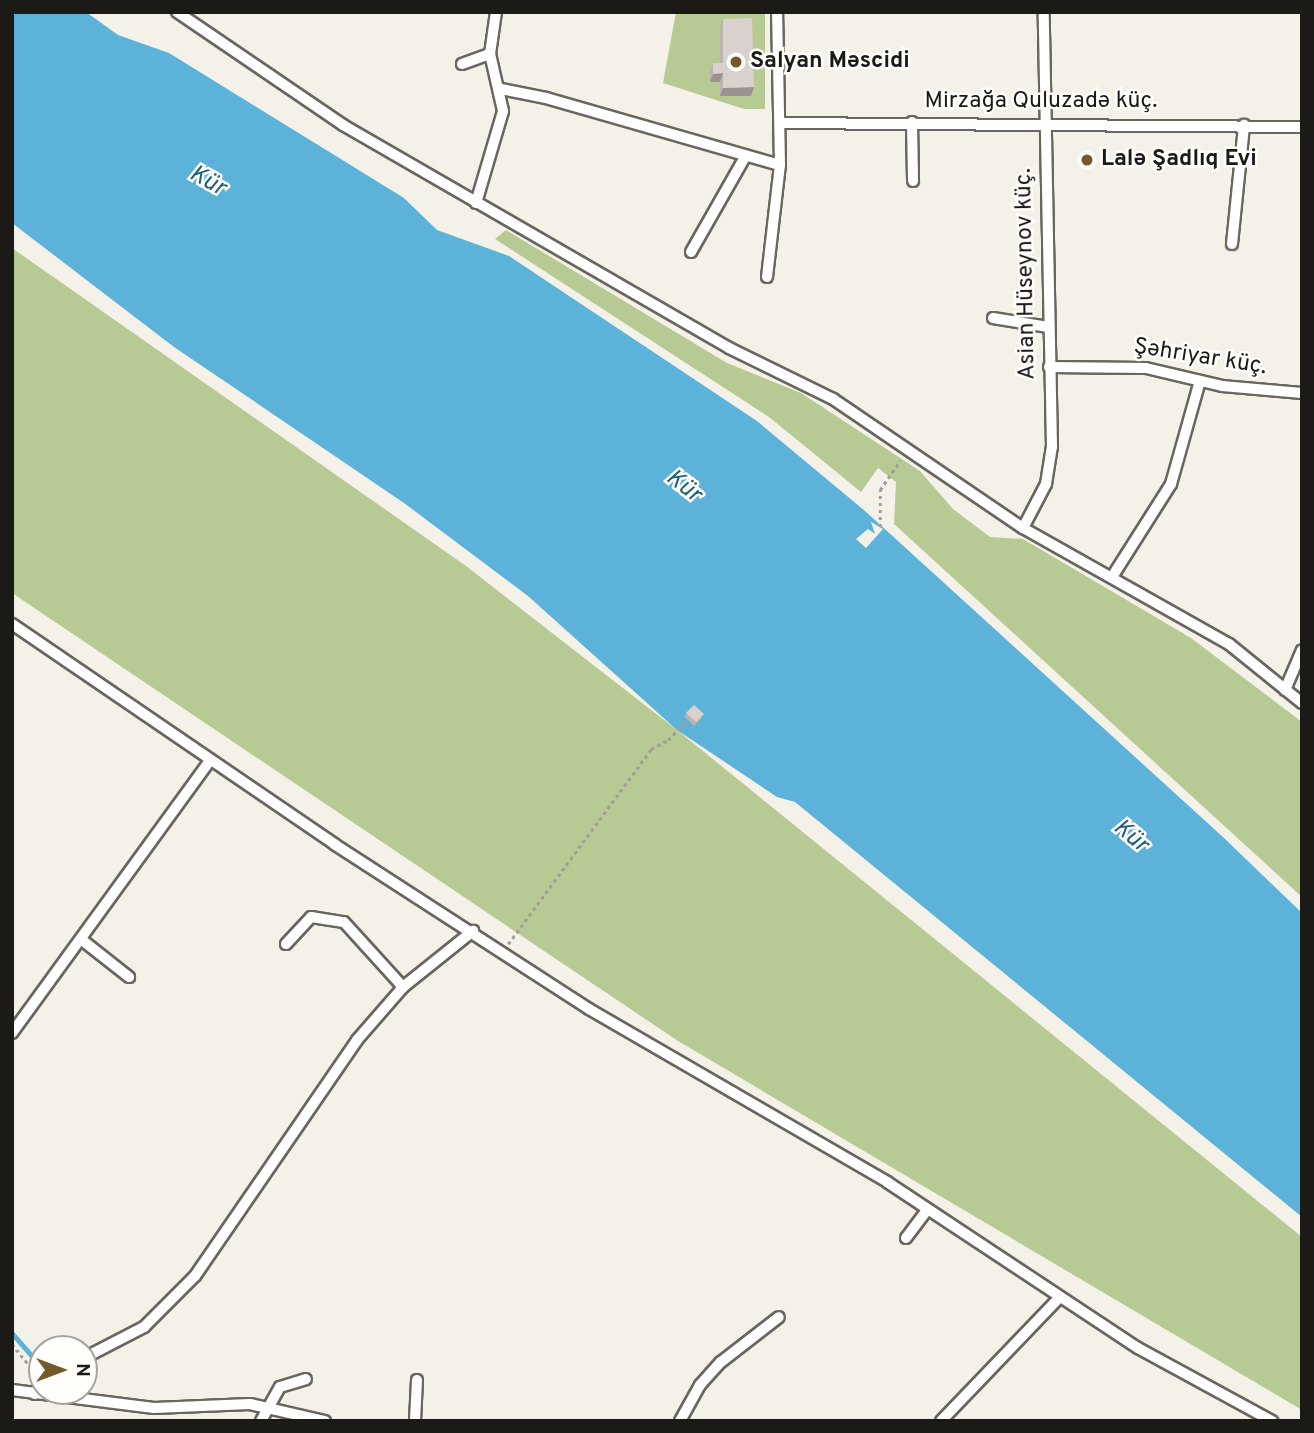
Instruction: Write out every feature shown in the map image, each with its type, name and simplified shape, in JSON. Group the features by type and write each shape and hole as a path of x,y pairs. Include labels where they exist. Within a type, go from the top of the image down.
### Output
{"street":[{"path":"177,12 194,18 315,107 477,203 729,348 814,387 1023,528 1229,644 1302,703"},
{"path":"477,203 503,111 501,89 490,54 496,12"},
{"path":"767,277 780,165 777,12"},
{"name":"Asian Hüseynov küç.","path":"1023,528 1038,505 1051,465 1044,12"},
{"path":"463,64 490,54"},
{"path":"501,89 546,97 780,165"},
{"name":"Mirzağa Quluzadə küç.","path":"780,123 1046,121 1302,127"},
{"path":"912,122 913,181"},
{"path":"1232,244 1244,125"},
{"path":"691,252 745,157"},
{"path":"993,318 1048,327"},
{"name":"Şəhriyar küç.","path":"1049,367 1146,368 1200,381 1302,393"},
{"path":"1112,577 1171,484 1200,381"},
{"path":"12,624 210,760 589,1009 928,1209 1138,1348 1272,1421"},
{"path":"1285,690 1302,650"},
{"path":"12,1033 210,760"},
{"path":"286,944 311,917 344,922 402,987"},
{"path":"98,1351 144,1326 195,1276 333,1071 402,987 473,931"},
{"path":"82,940 129,977"},
{"path":"906,1238 928,1209"},
{"path":"941,1421 1060,1297"},
{"path":"680,1421 700,1385 721,1362 779,1317"},
{"path":"261,1421 280,1387 306,1379"},
{"path":"415,1421 417,1380"},
{"path":"98,1401 154,1408 269,1406 325,1421"}],"path":[{"path":"880,527 880,490 909,450"},
{"path":"503,951 651,748 668,740 688,720"},
{"path":"12,1345 28,1365"}],"green space":[{"path":"676,12 765,12 765,109 744,109 663,83"},
{"path":"506,230 727,363 801,393 920,471 953,509 990,537 1023,539 1191,638 1302,722 1302,897 894,524 896,482 878,468 861,492 769,417 495,239"},
{"path":"12,248 466,566 677,730 1302,1237 1302,1410 678,1041 12,593"}],"water":[{"name":"Kür","path":"12,12 86,12 118,35 169,53 404,198 437,230 509,256 757,421 865,511 1224,838 1302,913 1302,1217 795,802 777,797 677,730 528,596 404,503 174,347 12,223"}],"pier":[{"path":"871,522 883,529 866,548 856,539 868,529 875,534"}],"building":[{"path":"752,18 754,87 723,88 723,73 713,74 713,63 723,63 723,19"},
{"path":"694,705 704,714 696,722 686,713"}],"waterway":[{"path":"12,1333 28,1351"}],"place":[{"name":"Salyan Məscidi","path":"736,62"},
{"name":"Lalə Şadlıq Evi","path":"1087,160"}]}
